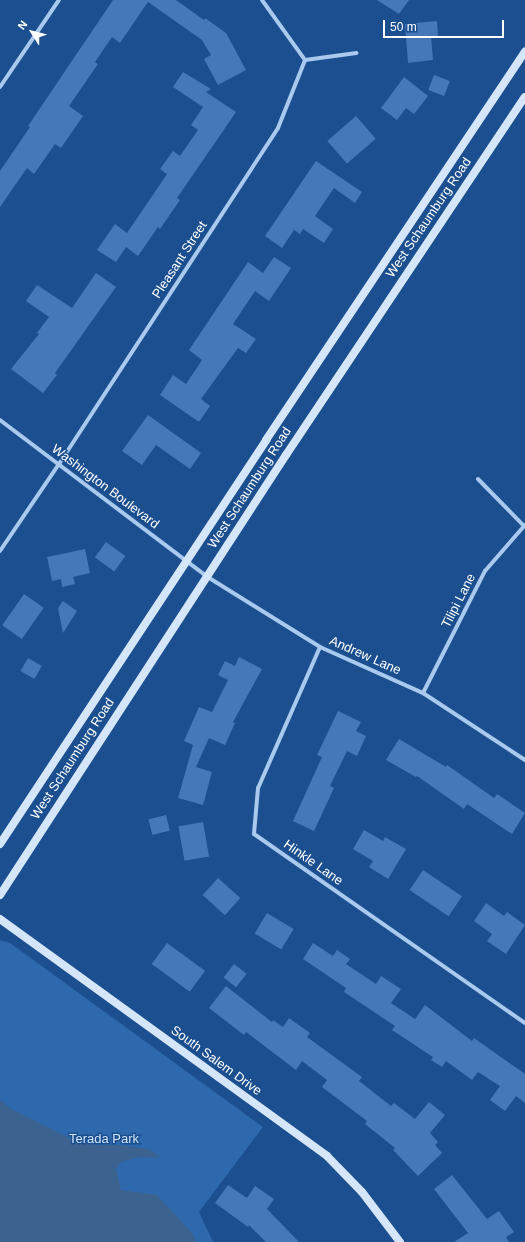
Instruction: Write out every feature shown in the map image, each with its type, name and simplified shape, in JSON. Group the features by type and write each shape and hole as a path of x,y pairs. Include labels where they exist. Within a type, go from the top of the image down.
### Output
{"main road":[{"name":"West Schaumburg Road","path":"0,844 186,561 525,52"},
{"name":"West Schaumburg Road","path":"0,895 206,576 525,97"},
{"name":"South Salem Drive","path":"0,918 327,1156 362,1192 400,1242"}],"street":[{"path":"0,86 59,0"},
{"path":"262,0 305,60 357,53"},
{"name":"Pleasant Street","path":"0,551 59,464 278,128 305,60"},
{"name":"Washington Boulevard","path":"0,420 198,570"},
{"path":"478,479 524,526"},
{"name":"Tilipi Lane","path":"423,693 485,571 524,526"},
{"name":"Andrew Lane","path":"198,570 320,647 423,693 525,760"},
{"name":"Hinkle Lane","path":"320,647 258,788 254,834 525,1023"}],"green space":[{"name":"Terada Park","path":"0,940 10,943 263,1127 199,1212 213,1242 0,1242"}],"shaded area":[{"path":"0,1100 13,1110 69,1138 97,1145 118,1145 149,1149 161,1158 139,1157 121,1162 116,1169 121,1190 157,1195 193,1234 196,1242 0,1242"}],"building":[{"path":"113,0 176,0 204,20 205,18 226,33 246,70 218,85 204,59 211,55 202,40 148,2 120,43 112,37 95,62 98,64 69,106 83,116 61,148 55,144 34,174 27,168 0,207 0,171 30,127 28,126"},
{"path":"377,0 409,0 399,14"},
{"path":"437,21 438,36 431,36 433,60 408,63 405,24"},
{"path":"183,72 211,89 206,92 236,112 177,198 180,200 160,229 158,227 138,256 126,247 116,262 97,250 115,224 127,233 167,174 160,169 173,151 180,156 198,130 191,125 203,107 173,87"},
{"path":"434,75 450,81 444,96 428,90"},
{"path":"404,77 428,96 414,114 406,108 397,120 381,108"},
{"path":"356,116 376,139 347,164 327,141"},
{"path":"316,161 362,192 355,203 334,188 315,216 333,229 324,243 303,229 300,234 294,230 282,248 265,236"},
{"path":"274,257 291,268 269,301 255,291 233,324 256,339 246,353 238,348 201,399 210,406 199,422 160,395 173,375 186,384 202,360 189,350 248,262 263,273"},
{"path":"96,273 116,287 55,373 57,375 43,393 11,369 39,334 37,333 49,317 26,301 37,285 72,308"},
{"path":"148,415 201,453 190,469 156,445 142,465 122,451"},
{"path":"106,542 125,556 114,571 95,557"},
{"path":"85,549 90,573 73,577 75,584 62,587 61,579 52,581 47,557"},
{"path":"24,594 44,608 22,639 2,625"},
{"path":"63,601 77,611 63,633 58,608"},
{"path":"239,657 262,669 233,722 235,723 225,745 209,738 196,767 212,772 203,805 178,798 193,745 184,741 199,707 212,712 228,680 218,675 225,661 235,666"},
{"path":"28,658 42,666 34,679 20,671"},
{"path":"338,711 361,722 356,731 366,736 357,756 347,751 330,786 334,788 314,831 293,821 322,757 317,755"},
{"path":"399,739 446,767 447,765 494,798 497,794 525,813 512,834 467,804 464,809 417,776 416,777 386,760"},
{"path":"166,815 170,831 152,835 149,819"},
{"path":"203,822 209,856 184,861 178,826"},
{"path":"364,830 383,841 385,837 406,849 388,879 369,867 373,861 353,849"},
{"path":"423,870 462,896 449,916 410,890"},
{"path":"218,878 240,898 225,915 203,895"},
{"path":"486,903 504,916 507,912 525,925 506,954 487,941 492,934 474,921"},
{"path":"267,913 294,929 281,950 255,934"},
{"path":"167,943 205,971 190,992 152,964"},
{"path":"313,943 333,956 337,950 350,959 346,964 376,984 381,976 401,989 391,1003 415,1019 425,1005 472,1041 474,1038 525,1074 525,1103 516,1096 505,1111 490,1100 500,1086 478,1072 472,1080 446,1061 442,1067 431,1060 433,1057 392,1030 395,1026 344,992 346,988 303,959"},
{"path":"234,964 247,974 236,987 224,977"},
{"path":"226,986 272,1022 273,1020 283,1027 289,1018 310,1033 307,1037 362,1077 359,1081 391,1106 394,1103 415,1119 429,1102 445,1115 430,1133 438,1142 435,1145 442,1153 418,1176 393,1150 395,1148 365,1124 367,1121 322,1087 327,1080 302,1061 296,1070 246,1032 244,1035 209,1008"},
{"path":"452,1175 487,1219 499,1211 514,1232 506,1237 509,1242 454,1242 468,1233 434,1189"},
{"path":"228,1185 247,1198 255,1186 274,1199 267,1209 299,1242 266,1242 249,1225 248,1227 215,1203"}]}
